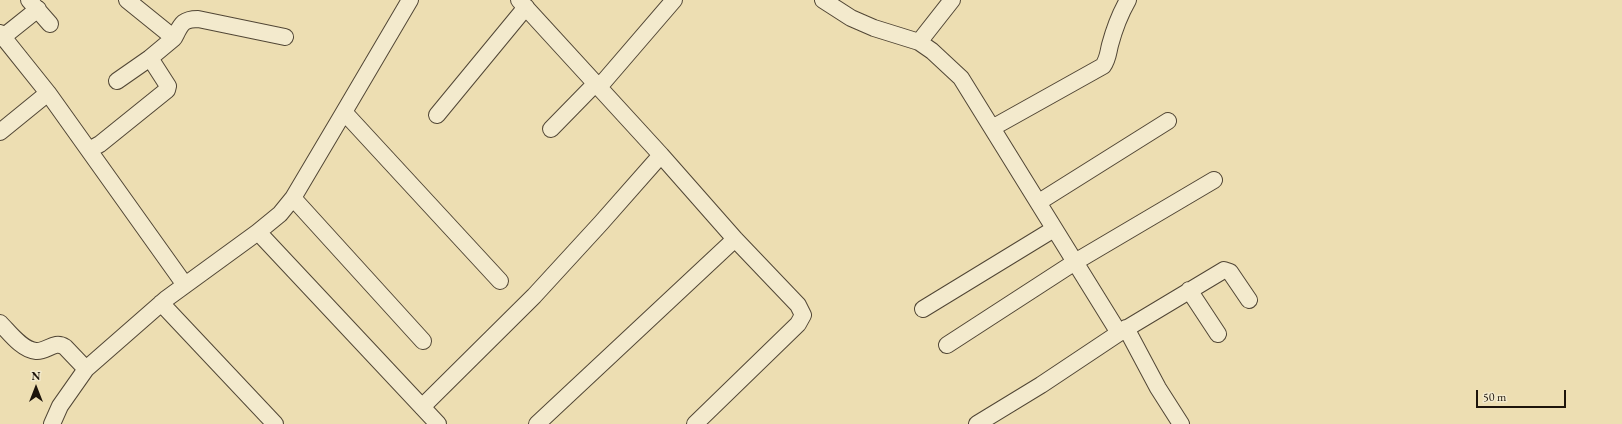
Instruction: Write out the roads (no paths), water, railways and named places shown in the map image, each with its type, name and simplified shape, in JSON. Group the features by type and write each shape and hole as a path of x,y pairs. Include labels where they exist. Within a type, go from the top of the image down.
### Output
{"street":[{"path":"127,0 174,38"},
{"path":"53,424 60,406 86,369 161,303 258,232 280,214 293,198 410,0"},
{"path":"551,129 598,84 674,0"},
{"path":"823,0 851,18 874,28 919,42 932,51 960,78 1075,262 1123,330 1181,424"},
{"path":"919,42 952,0"},
{"path":"992,128 1103,66 1107,61 1110,46 1122,10 1128,0"},
{"path":"436,115 523,4 598,84 735,239 798,305 803,314 798,324 695,424"},
{"path":"50,24 34,5 2,35 48,93 185,285"},
{"path":"117,81 150,58 174,38 183,22 189,19 198,19 285,37"},
{"path":"89,150 100,144 167,90 168,86 150,58"},
{"path":"0,132 48,93"},
{"path":"344,112 500,281"},
{"path":"1038,202 1168,121"},
{"path":"422,407 534,296 661,155"},
{"path":"947,345 1075,262 1214,180"},
{"path":"293,198 423,342"},
{"path":"923,309 1054,229"},
{"path":"258,232 438,424"},
{"path":"537,424 735,239"},
{"path":"977,424 1042,385 1123,330 1189,290 1226,270 1230,272 1249,300"},
{"path":"1189,290 1218,334"},
{"path":"161,303 275,424"},
{"path":"0,322 29,349 37,352 54,345 61,344 86,369"}]}
